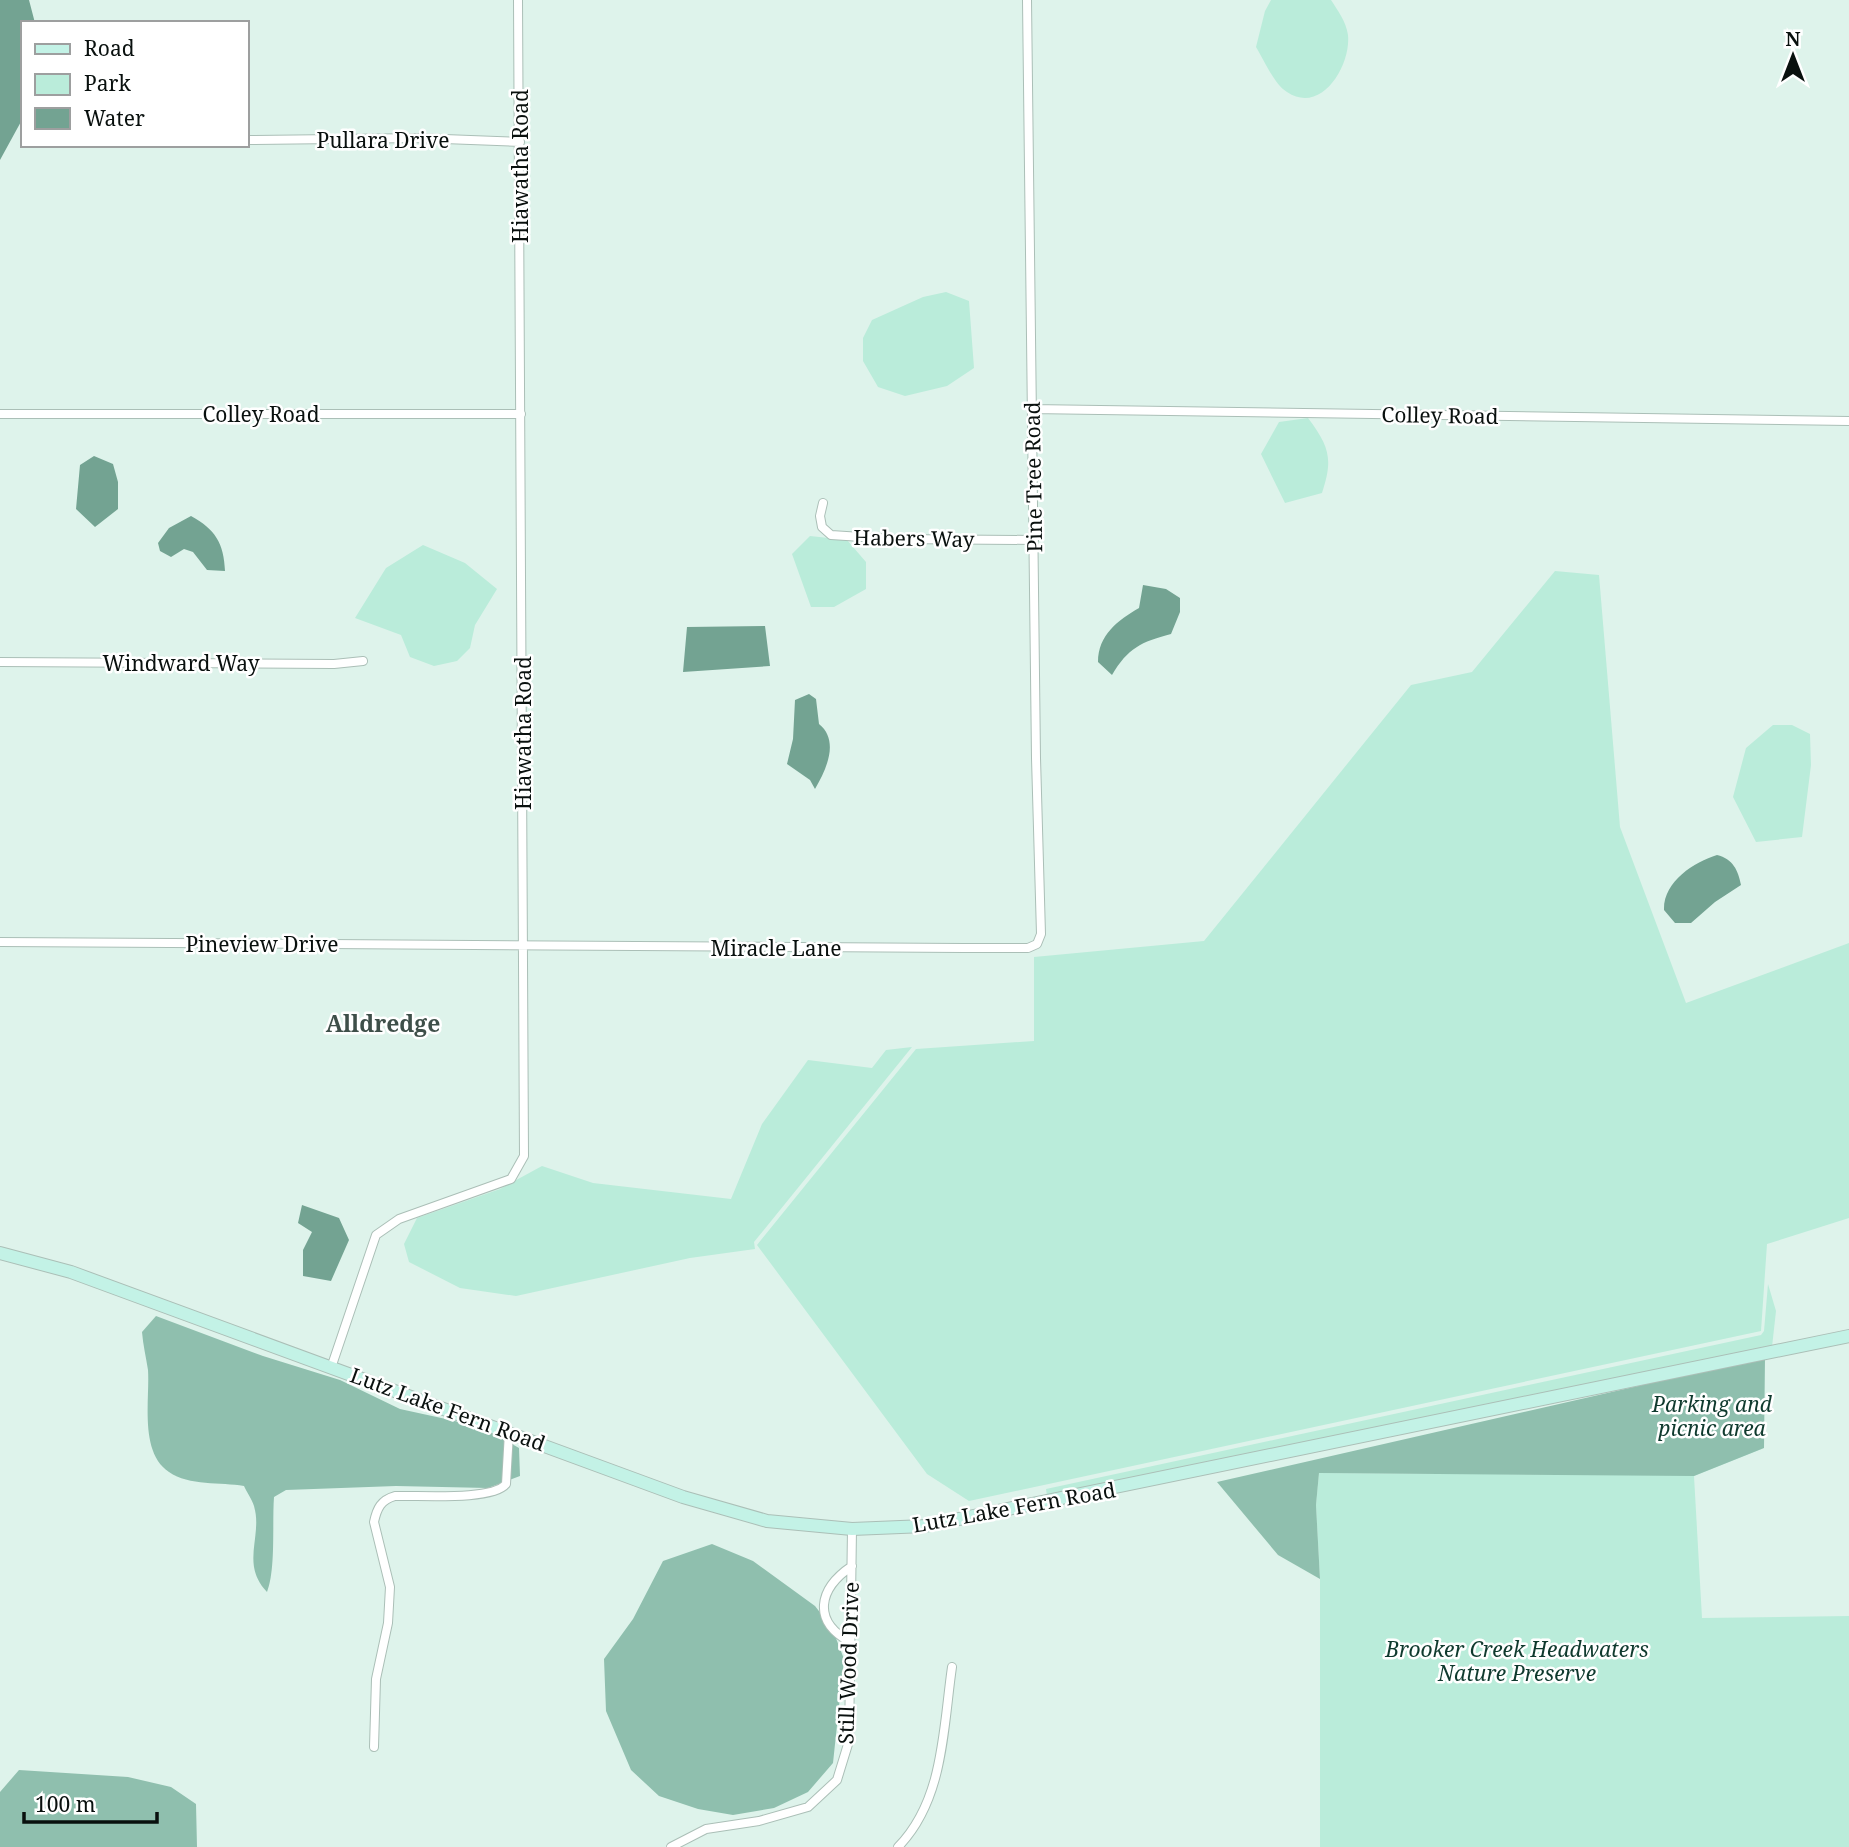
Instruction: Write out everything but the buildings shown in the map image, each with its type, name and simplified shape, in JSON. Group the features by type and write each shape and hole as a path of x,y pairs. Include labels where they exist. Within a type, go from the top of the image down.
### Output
{"main road":[{"name":"Lutz Lake Fern Road","path":"0,1253 71,1272 725,1511 767,1521 852,1529 925,1526 1849,1336"}],"street":[{"name":"Hiawatha Road","path":"331,1365 376,1235 399,1219 511,1178 524,1156 518,0"},
{"name":"Pine Tree Road","path":"1027,0 1031,410 1041,934 1037,944 1028,948"},
{"name":"Pullara Drive","path":"248,140 418,138 520,142"},
{"name":"Colley Road","path":"1031,410 1849,421"},
{"name":"Colley Road","path":"0,414 521,414"},
{"name":"Habers Way","path":"823,503 822,527 831,535 1034,540"},
{"name":"Windward Way","path":"0,662 334,664 363,661"},
{"name":"Pineview Drive","path":"0,942 525,947"},
{"name":"Miracle Lane","path":"525,947 1028,948"},
{"path":"374,1747 376,1679 388,1623 390,1587 374,1522 376,1512 380,1504 395,1496 485,1494 501,1490 506,1484 509,1432"},
{"name":"Still Wood Drive","path":"671,1847 706,1829 760,1821 808,1807 837,1780 849,1741 852,1529"},
{"path":"850,1642 837,1635 827,1624 823,1608 830,1586 852,1566"},
{"path":"898,1847 912,1832 932,1794 952,1667"}],"green space":[{"path":"1271,0 1331,0 1341,16 1348,35 1345,60 1339,73 1322,92 1311,97 1300,97 1287,92 1274,78 1256,47 1265,11"},
{"path":"946,292 969,301 974,368 947,386 905,396 878,387 863,361 863,338 872,320 923,297"},
{"path":"1308,418 1325,446 1328,471 1322,493 1285,503 1261,454 1279,422"},
{"path":"810,536 847,540 866,562 866,589 834,607 811,607 792,554"},
{"path":"423,545 465,563 497,589 475,625 470,648 457,661 434,666 410,657 401,635 355,618 386,568"},
{"path":"1555,571 1599,575 1620,827 1686,1003 1849,943 1849,1218 1767,1244 1761,1331 969,1501 927,1474 757,1245 916,1049 1034,1041 1034,957 1204,941 1411,685 1472,672"},
{"path":"1773,725 1792,725 1810,734 1811,765 1802,837 1756,842 1733,797 1746,748"},
{"path":"912,1047 754,1242 755,1249 690,1258 516,1296 460,1288 409,1262 404,1244 417,1218 500,1189 542,1166 593,1183 731,1199 762,1124 808,1060 872,1068 886,1050"},
{"path":"1768,1284 1776,1311 1772,1347 1047,1496 1046,1489 1761,1335 1764,1331"},
{"path":"156,1316 263,1356 340,1380 400,1409 455,1421 493,1433 519,1448 520,1476 488,1488 396,1486 286,1490 274,1497 273,1559 267,1592 255,1571 253,1560 256,1517 253,1503 244,1486 186,1480 169,1472 153,1452 148,1424 148,1370 142,1332"},
{"name":"Parking and picnic area","path":"1765,1357 1764,1448 1694,1476 1319,1473 1316,1505 1320,1579 1278,1555 1217,1482"},
{"name":"Brooker Creek Headwaters Nature Preserve","path":"1764,1448 1694,1476 1702,1618 1849,1616 1849,1847 1320,1847 1320,1579 1316,1505 1319,1473 1653,1475"},
{"path":"712,1544 753,1561 815,1606 832,1628 844,1659 833,1763 808,1792 774,1808 733,1815 698,1809 659,1796 631,1770 606,1711 604,1659 633,1619 663,1561"},
{"path":"19,1770 128,1777 171,1787 196,1804 197,1847 0,1847 0,1792"}],"water":[{"path":"0,0 29,0 34,21 21,21 21,122 0,160"},
{"path":"94,456 113,464 118,482 118,509 95,527 76,509 80,465"},
{"path":"191,516 217,538 223,552 225,571 207,570 193,552 184,549 171,557 160,551 158,543 169,528"},
{"path":"1143,585 1166,589 1180,598 1180,612 1171,634 1136,647 1112,675 1098,662 1101,644 1117,623 1139,608"},
{"path":"765,626 770,666 683,672 687,627"},
{"path":"809,694 816,699 819,724 829,739 830,747 827,765 815,789 810,780 787,764 793,739 795,700"},
{"path":"1717,855 1734,866 1741,885 1715,902 1691,923 1675,923 1664,910 1665,900 1674,882 1690,868"},
{"path":"302,1205 339,1218 349,1240 331,1281 303,1276 303,1250 312,1232 298,1223"}],"district":[{"name":"Alldredge","path":"383,1023"}]}
